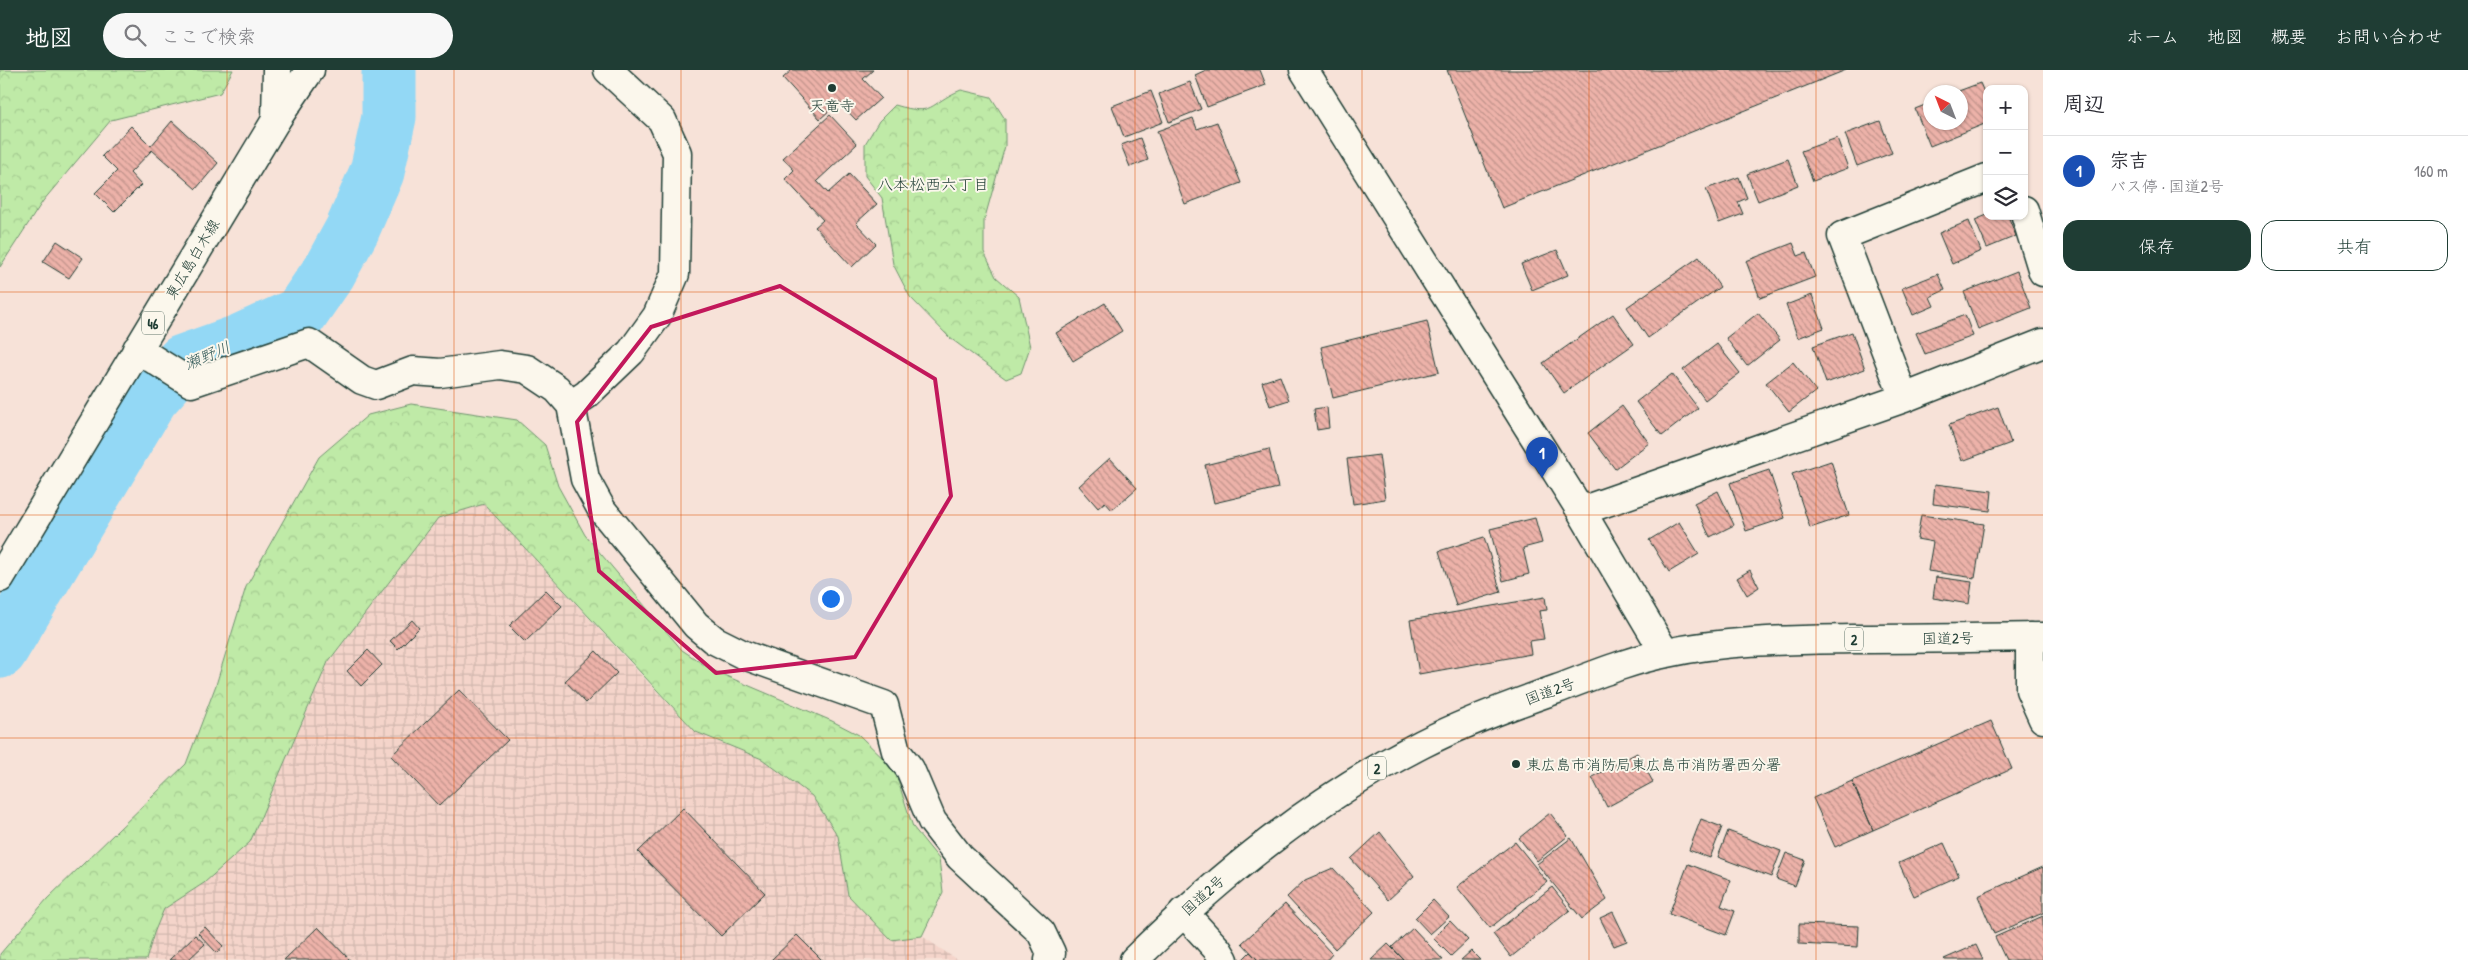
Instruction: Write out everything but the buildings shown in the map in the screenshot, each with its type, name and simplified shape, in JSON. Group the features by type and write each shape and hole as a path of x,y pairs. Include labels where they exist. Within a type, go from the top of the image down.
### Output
{"main road":[{"path":"276,120 277,70"},
{"name":"東広島白木線","path":"0,578 276,120 310,70"},
{"path":"571,405 586,395 631,352 657,316 675,274 677,153 662,120 608,70"},
{"path":"1304,70 1581,511 1665,653"},
{"path":"1904,398 1842,236 1983,180"},
{"path":"2027,220 2043,272"},
{"path":"137,350 191,384 309,343 362,380 376,385 413,371 440,373 500,365 527,369 557,389 571,405 585,479 602,510 696,626 714,640 744,655 884,705 896,751 910,769 932,821 960,857 1041,932 1051,953 1049,960"},
{"path":"1581,511 1904,398 2043,343"},
{"path":"2037,637 2030,690 2043,719"},
{"name":"国道2号","path":"1134,960 1183,912 1236,865 1296,820 1359,778 1424,743 1500,709 1665,653 1713,646 1784,640 2037,637"},
{"path":"1183,912 1218,950 1224,960"}],"highlighted area":[{"path":"780,286 935,379 951,496 855,657 716,673 599,571 577,422 651,327"}],"shaded area":[{"path":"484,504 640,674 696,732 762,759 812,796 838,836 848,895 891,940 922,936 957,960 146,960 164,909 204,883 250,842 328,663 438,518"}],"green space":[{"path":"0,70 233,70 220,93 111,120 43,201 0,267"},
{"path":"961,90 991,97 1005,119 1005,146 984,221 984,252 996,277 1019,297 1030,347 1021,373 1006,379 950,338 910,297 893,264 882,198 865,176 865,144 879,121 895,105 918,110 925,109"},
{"path":"411,404 517,420 545,445 558,486 585,535 682,650 712,670 832,721 859,735 894,769 913,827 939,859 943,892 922,936 891,940 848,895 838,836 812,796 762,759 696,732 484,504 438,518 328,662 250,842 204,883 164,909 146,960 0,960 0,954 47,899 186,764 216,685 246,587 319,457 368,415"}],"waterway":[{"name":"瀬野川","path":"0,651 151,398 183,362 239,342 300,314 329,272 352,230 377,172 389,117 389,70"}],"place":[{"name":"天竜寺","path":"832,88"},
{"name":"宗吉","path":"1542,478"},
{"name":"東広島市消防局東広島市消防署西分署","path":"1516,764"}],"district":[{"name":"八本松西六丁目","path":"933,184"}]}
